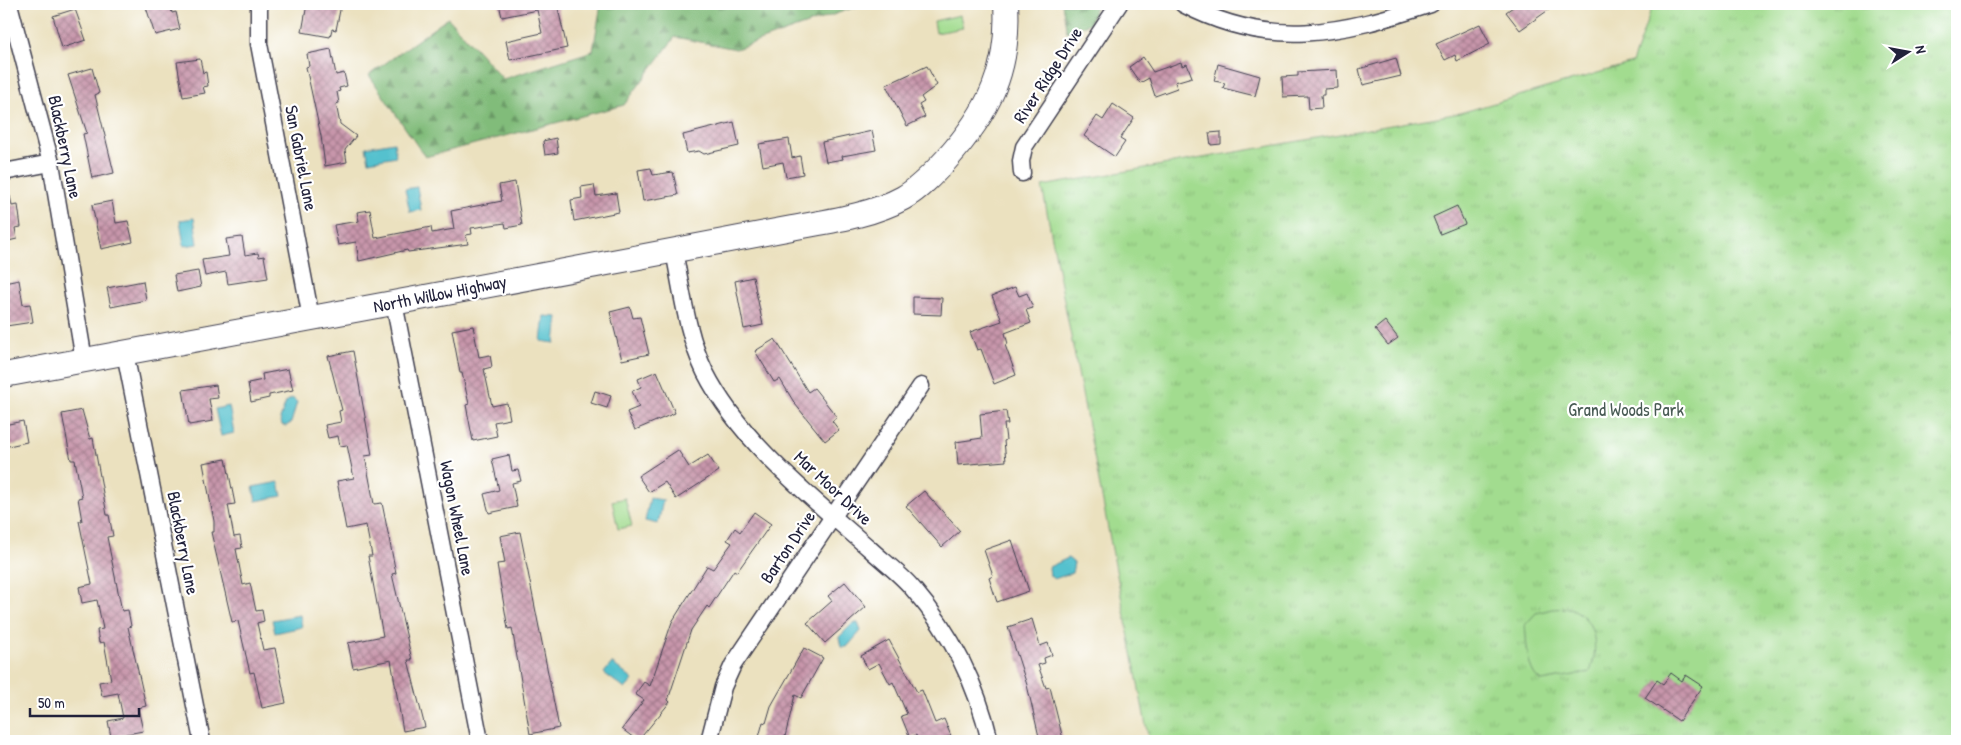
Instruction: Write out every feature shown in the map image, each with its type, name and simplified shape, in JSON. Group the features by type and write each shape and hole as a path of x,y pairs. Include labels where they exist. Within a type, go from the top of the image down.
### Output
{"street":[{"name":"Blackberry Lane","path":"9,4 51,163 84,360"},
{"name":"San Gabriel Lane","path":"259,4 259,44 311,318"},
{"name":"North Willow Highway","path":"4,375 674,251 836,220 876,210 905,197 937,170 958,147 987,107 1004,59 1007,24 1006,4"},
{"name":"River Ridge Drive","path":"1022,172 1021,161 1024,147 1119,4"},
{"path":"1183,4 1208,16 1257,31 1302,33 1350,28 1430,4"},
{"path":"4,172 51,163"},
{"name":"Mar Moor Drive","path":"674,251 690,326 705,372 737,421 774,461 914,589 944,631 971,678 990,741"},
{"name":"Wagon Wheel Lane","path":"394,303 480,741"},
{"name":"Blackberry Lane","path":"125,353 202,741"},
{"name":"Barton Drive","path":"710,741 723,687 733,665 921,386"}],"green space":[{"path":"601,4 864,4 736,49 675,37 624,105 425,157 369,75 448,18 503,79 593,51"},
{"path":"1062,4 1097,4 1090,23 1067,32"},
{"name":"Grand Woods Park","path":"1653,4 1957,4 1957,741 1149,741 1042,186 1460,113 1632,63"},
{"path":"960,15 963,28 936,33 934,21"},
{"path":"625,498 632,526 618,529 612,501"},
{"path":"1552,609 1572,609 1587,620 1594,636 1595,645 1590,672 1542,681 1533,672 1528,656 1525,625 1536,613"}],"water":[{"path":"394,142 396,156 369,161 366,147"},
{"path":"417,187 421,210 410,212 405,189"},
{"path":"194,218 198,244 184,246 180,220"},
{"path":"544,316 558,317 555,343 541,341"},
{"path":"292,398 297,402 291,423 286,426 282,425 280,419 286,402"},
{"path":"229,406 234,433 221,436 215,409"},
{"path":"279,482 282,496 256,501 253,487"},
{"path":"650,498 663,500 658,524 645,521"},
{"path":"1068,558 1074,563 1072,573 1054,579 1050,576 1049,567"},
{"path":"300,615 302,627 275,633 272,620"},
{"path":"853,623 858,623 861,631 847,647 841,647 839,637"},
{"path":"612,663 633,680 625,689 604,673"}],"building":[{"path":"145,4 170,4 172,13 176,12 180,29 155,35"},
{"path":"307,4 341,5 336,30 332,29 330,37 302,32"},
{"path":"499,4 557,4 567,48 510,60 506,41 542,33 537,10 502,17"},
{"path":"1517,4 1557,4 1520,30 1506,12"},
{"path":"75,9 86,40 62,48 53,16"},
{"path":"1480,24 1490,44 1457,61 1455,55 1445,60 1436,44"},
{"path":"331,49 336,75 344,73 347,86 339,88 340,91 337,92 339,103 336,104 340,124 356,136 345,150 347,162 325,166 321,136 306,67 309,66 307,54"},
{"path":"1143,57 1153,72 1181,62 1182,66 1187,64 1192,77 1175,82 1177,88 1155,96 1149,78 1140,83 1129,67"},
{"path":"1396,58 1401,76 1363,85 1359,69"},
{"path":"200,59 203,73 206,72 208,86 203,87 205,93 183,97 177,62"},
{"path":"1218,64 1260,76 1255,96 1223,88 1225,83 1214,81"},
{"path":"927,66 937,85 921,97 924,102 919,105 925,117 907,126 886,85"},
{"path":"92,68 99,93 95,95 114,173 92,178 83,134 87,133 68,75"},
{"path":"1337,70 1338,88 1324,89 1324,95 1321,95 1322,108 1309,109 1308,96 1283,97 1282,77 1298,76 1298,72"},
{"path":"1113,104 1134,118 1120,139 1125,142 1115,157 1084,136 1097,116 1103,120"},
{"path":"734,122 739,146 704,154 699,151 687,153 683,135"},
{"path":"872,131 876,150 842,156 843,159 826,162 822,142"},
{"path":"1221,132 1221,144 1211,145 1209,133"},
{"path":"556,138 558,153 545,155 543,141"},
{"path":"789,139 792,158 800,156 803,174 786,177 783,162 763,166 759,144"},
{"path":"651,168 653,175 673,172 678,195 643,201 638,170"},
{"path":"515,182 522,225 506,228 505,223 471,228 472,234 466,235 468,244 408,252 407,250 359,261 356,242 338,245 334,225 359,221 357,212 370,210 375,238 431,227 432,233 454,229 451,211 502,201 499,185"},
{"path":"594,185 596,196 616,193 619,212 574,221 571,200 582,198 581,187"},
{"path":"10,196 12,206 18,205 21,227 15,228 17,239 4,242 4,197"},
{"path":"112,201 116,223 128,221 133,242 101,249 92,205"},
{"path":"1457,206 1465,224 1440,234 1433,217"},
{"path":"242,237 245,255 258,253 259,257 264,256 268,278 228,284 226,272 205,276 202,260 229,256 226,239"},
{"path":"198,271 201,287 177,292 174,275"},
{"path":"753,277 763,325 744,329 735,281"},
{"path":"19,280 23,305 30,304 33,322 6,326 4,283"},
{"path":"143,281 146,300 111,307 107,288"},
{"path":"1015,287 1019,296 1027,293 1033,308 1026,310 1031,323 1005,333 1008,344 1005,345 1016,375 994,384 981,349 977,350 970,332 1002,321 992,296"},
{"path":"913,297 942,298 941,315 913,314"},
{"path":"630,307 633,318 640,317 649,354 622,360 610,312"},
{"path":"1385,321 1398,338 1388,345 1375,329"},
{"path":"473,326 479,357 490,355 492,367 484,369 492,406 507,403 510,419 494,422 497,436 473,441 466,405 469,404 462,373 460,373 452,330"},
{"path":"775,339 808,392 814,388 837,417 832,421 839,430 825,441 795,404 780,379 774,382 755,351"},
{"path":"353,351 372,455 365,456 374,504 382,503 396,573 392,574 412,660 408,660 425,727 403,731 391,660 353,668 348,643 383,636 368,556 372,556 366,525 346,529 337,481 354,478 347,445 340,446 338,436 328,438 325,425 341,422 339,411 342,410 328,356"},
{"path":"288,369 293,390 269,395 269,398 251,402 248,383 263,380 262,374"},
{"path":"657,371 675,413 635,430 627,412 639,407 632,391 641,387 638,379"},
{"path":"216,385 218,398 209,399 213,421 189,425 183,390"},
{"path":"595,391 611,396 607,408 591,403"},
{"path":"82,410 90,439 93,438 107,515 109,515 113,536 107,537 122,611 128,610 131,626 128,627 146,706 138,708 143,731 111,737 108,721 123,718 118,693 102,696 99,682 111,680 104,642 99,643 97,630 103,629 97,600 82,603 79,587 92,584 79,521 82,521 78,498 82,497 75,460 71,460 62,414"},
{"path":"1006,411 1008,424 1004,424 1006,440 1004,441 1006,461 958,465 956,442 982,438 980,414"},
{"path":"23,421 27,442 4,447 4,425"},
{"path":"678,450 689,467 708,455 719,471 676,499 665,482 649,492 638,476"},
{"path":"509,455 512,471 518,470 521,481 512,483 517,507 489,513 484,494 499,490 492,459"},
{"path":"226,459 235,504 228,505 234,537 240,536 242,548 236,549 243,585 250,583 256,611 262,610 264,621 257,623 263,650 275,648 286,703 262,708 254,672 250,673 238,621 232,622 211,532 214,532 214,521 203,463"},
{"path":"924,491 960,531 942,547 906,506"},
{"path":"754,512 771,524 737,572 734,570 709,608 707,606 691,630 668,700 670,702 638,741 622,729 644,700 635,694 644,682 650,686 672,622 707,566 713,569 732,543 727,540 735,528 740,532"},
{"path":"520,532 559,728 530,734 512,628 508,629 497,564 505,563 500,536"},
{"path":"1012,540 1029,591 997,602 989,578 993,576 984,550"},
{"path":"845,582 866,607 825,643 807,623 832,601 828,596"},
{"path":"1032,619 1040,646 1048,643 1052,655 1044,658 1045,663 1038,665 1046,688 1050,687 1063,739 1040,741 1027,685 1008,627"},
{"path":"889,640 917,692 922,690 935,723 944,719 951,736 936,741 918,741 916,735 910,738 901,716 907,714 893,682 890,684 879,663 868,669 861,656"},
{"path":"804,648 823,658 801,698 795,695 784,741 758,741 763,722 766,723 771,706"},
{"path":"1671,673 1682,681 1686,675 1703,686 1679,721 1645,698 1657,680 1663,684"}]}
